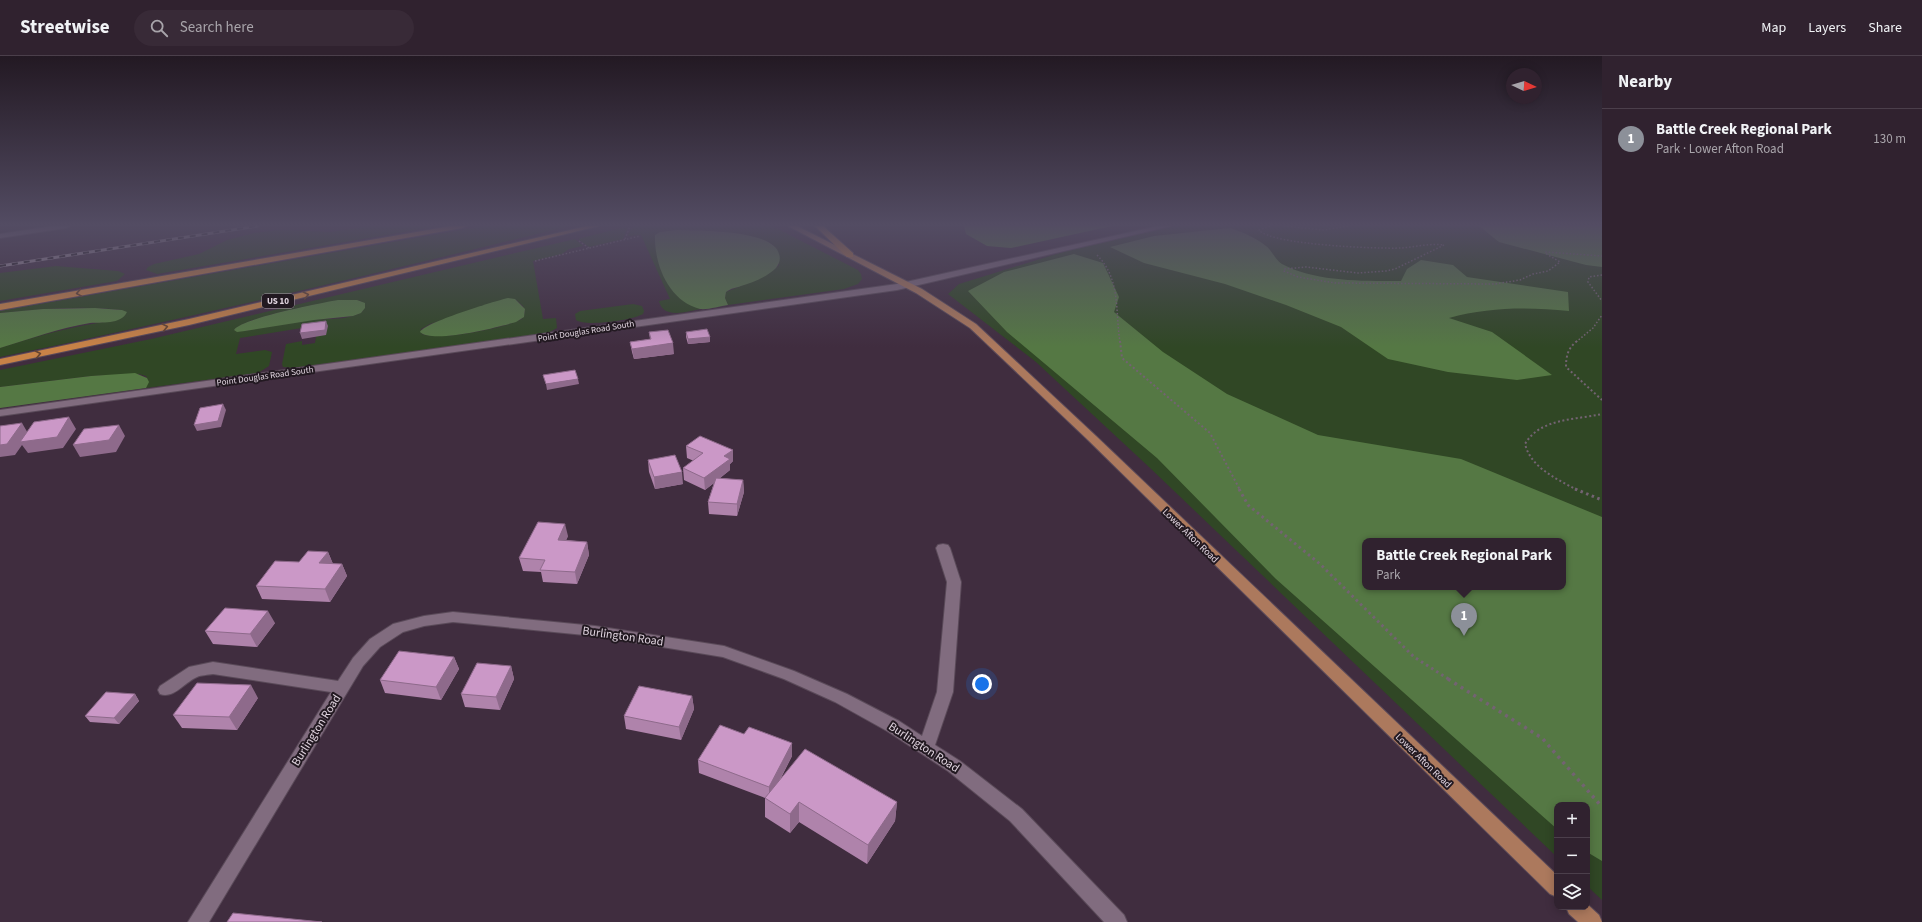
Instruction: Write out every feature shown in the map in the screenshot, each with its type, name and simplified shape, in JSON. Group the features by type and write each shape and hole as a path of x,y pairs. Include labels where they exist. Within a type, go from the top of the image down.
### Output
{"highway":[{"path":"0,307 231,266"},
{"name":"US 10","path":"0,362 204,318 423,266"}],"main road":[{"name":"Lower Afton Road","path":"872,266 909,285 947,308 978,331 1092,438 1554,885"},
{"path":"1579,910 1592,922"}],"street":[{"name":"Point Douglas Road South","path":"0,413 552,336 595,328 753,309 909,285 989,266"},
{"path":"926,748 945,692 954,582 943,548"},
{"name":"Burlington Road","path":"198,922 358,662 375,643 398,628 424,621 453,617 594,631 724,652 789,675 841,698 893,726 954,766 1016,815 1117,922"},
{"path":"166,690 194,671 213,668 342,688"}],"path":[{"path":"1108,266 1118,293 1118,328 1122,358 1210,433 1248,505 1320,564 1414,657 1542,738 1602,808"},
{"path":"1400,266 1386,271 1358,273 1306,267 1284,269 1284,271 1296,276 1332,282 1389,284 1443,282 1478,285 1520,279 1533,274 1548,272 1557,266"},
{"path":"1602,275 1589,277 1588,282 1602,301"},
{"path":"1602,315 1589,331 1573,343 1565,357 1566,367 1602,400"},
{"path":"1602,414 1559,422 1541,428 1531,434 1526,444 1528,454 1540,468 1567,486 1602,500"}],"green space":[{"path":"61,266 118,271 125,274 117,281 0,301 0,273"},
{"path":"202,266 157,274 146,270 148,267"},
{"path":"254,266 401,266 214,311 0,357 0,348 70,328 114,321 122,310 76,308 0,313 0,311"},
{"path":"459,266 534,266 543,319 556,318 557,328 548,333 293,368 283,367 282,364 286,344 302,341 302,345 315,343 316,337 314,326 240,338 236,354 265,350 272,352 269,366 258,373 146,388 148,380 146,376 139,374 91,376 0,387 0,370 151,339","holes":["507,299 515,299 523,306 525,312 522,319 514,323 488,330 457,335 431,336 422,334 421,329 430,324","347,300 361,301 363,311 345,318 312,320 245,331 234,330 253,320 287,310"]},
{"path":"655,266 660,266 666,280 677,293 701,309 677,313 665,311 661,307 659,301 670,299"},
{"path":"660,266 777,266 764,277 726,292 725,298 728,305 703,309 689,305 680,298 672,290"},
{"path":"778,266 851,266 858,270 862,279 858,284 844,289 728,305 725,298 726,292 756,280"},
{"path":"1016,266 1602,266 1602,900 1590,889 1590,802 1554,802 1554,854 1149,467 1036,362 948,294 959,284"},
{"path":"1026,266 1105,266 1119,297 1114,312 1163,352 1227,394 1318,435 1461,459 1602,517 1602,861 1590,854 1590,802 1554,802 1554,826 1276,579 1157,458 1007,332 968,291 1004,272"},
{"path":"1157,266 1287,266 1295,270 1324,277 1356,280 1401,281 1407,269 1411,266 1455,266 1467,277 1568,292 1569,311 1509,309 1464,314 1449,318 1492,332 1552,375 1517,380 1448,372 1388,359 1341,327 1286,305 1225,284"},
{"path":"508,298 515,299 525,309 524,317 516,322 481,331 451,335 427,335 420,332 433,323"},
{"path":"338,300 357,300 365,303 365,308 361,313 353,316 314,320 237,332 234,330 240,325 266,316"},
{"path":"633,304 642,306 644,311 643,314 630,318 599,323 581,322 576,320 575,314 580,311"},
{"path":"95,308 122,310 127,312 116,321 90,323 67,328 0,348 0,313 43,309"},
{"path":"135,373 147,378 149,382 146,388 0,408 0,387 91,376"}],"building":[{"path":"326,321 325,330 300,333 302,324"},
{"path":"707,329 710,337 688,339 686,332"},
{"path":"668,330 673,343 632,349 630,342 651,339 649,332"},
{"path":"575,370 578,379 546,384 543,375"},
{"path":"223,404 218,421 194,425 200,408"},
{"path":"69,417 57,437 20,442 34,422"},
{"path":"22,423 7,444 0,445 0,426"},
{"path":"119,425 109,440 73,445 84,429"},
{"path":"700,436 733,450 724,456 730,459 704,478 683,468 703,453 686,446"},
{"path":"675,455 682,472 654,477 648,460"},
{"path":"716,478 743,480 737,504 708,502"},
{"path":"538,522 565,524 558,540 587,542 575,572 540,570 545,560 519,558"},
{"path":"308,551 328,552 319,563 342,564 325,589 256,586 275,561 299,562"},
{"path":"225,608 268,611 250,634 205,631"},
{"path":"399,651 454,657 436,687 380,680"},
{"path":"477,663 511,666 496,697 461,694"},
{"path":"197,683 251,685 229,717 173,715"},
{"path":"639,686 692,696 679,727 624,716"},
{"path":"106,692 135,694 114,718 85,716"},
{"path":"720,725 744,734 749,727 792,743 769,787 698,760"},
{"path":"805,749 897,802 868,845 799,802 790,814 765,798"},
{"path":"233,913 322,922 227,922"}],"place":[{"name":"Battle Creek Regional Park","path":"1464,636"}]}
